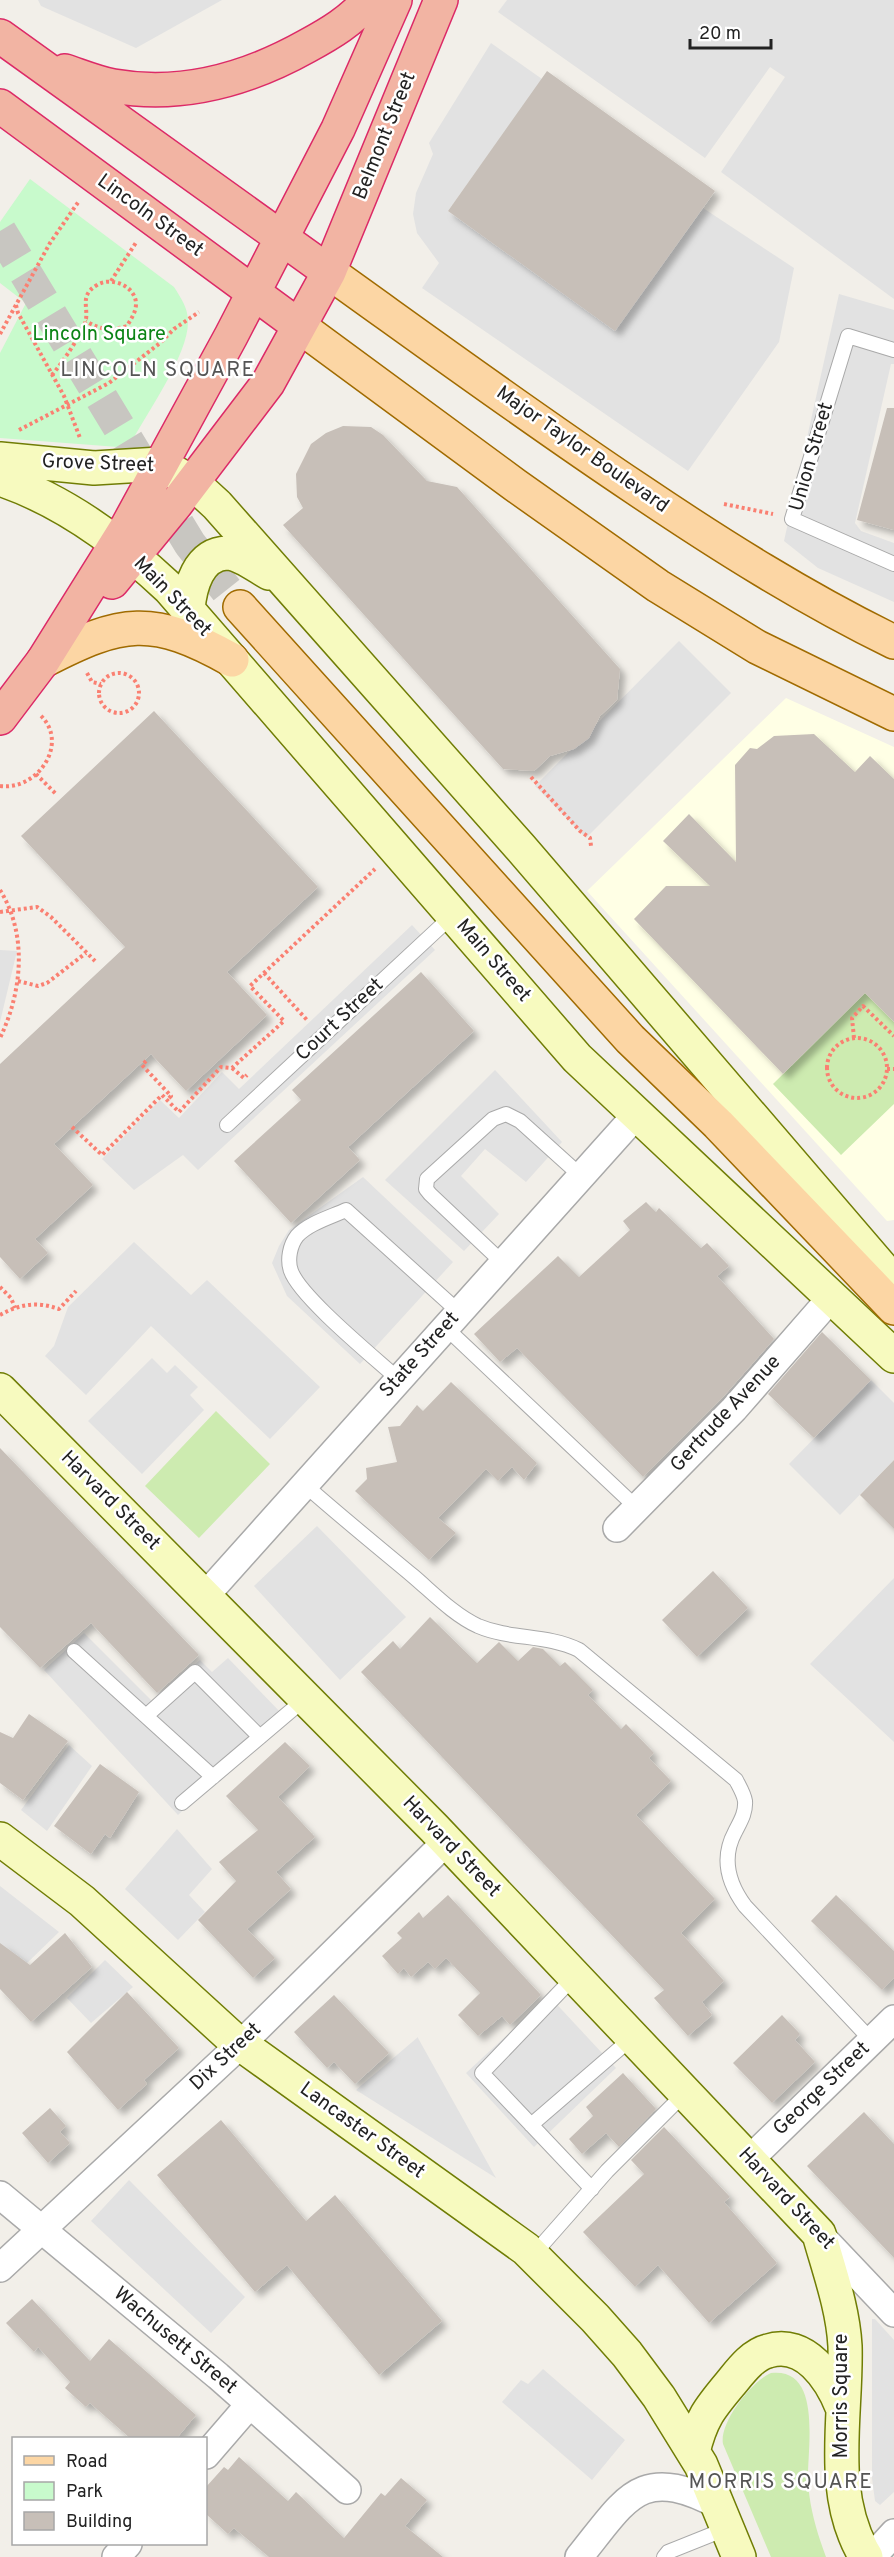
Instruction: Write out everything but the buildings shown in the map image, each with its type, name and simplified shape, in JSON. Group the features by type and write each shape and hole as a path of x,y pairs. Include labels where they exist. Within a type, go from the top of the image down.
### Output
{"highway":[{"path":"5,40 66,71 111,86 173,89 229,80 261,69 344,25 369,0"},
{"path":"126,550 160,464 197,399 338,129 395,0"},
{"name":"Belmont Street","path":"329,272 441,0"},
{"path":"5,40 282,238"},
{"name":"Lincoln Street","path":"0,106 299,326"},
{"name":"Major Taylor Boulevard","path":"282,238 329,272"},
{"path":"0,718 126,550 193,483 268,383 329,272"}],"main road":[{"name":"Major Taylor Boulevard","path":"329,272 551,431 699,531 787,585 894,642"},
{"path":"299,326 515,485 666,591 767,652 894,714"},
{"name":"Grove Street","path":"5,447 94,468 160,464 193,483"},
{"name":"Grove Street","path":"0,479 54,504 126,550"},
{"path":"193,483 217,505 521,848 894,1282"},
{"name":"Main Street","path":"126,550 169,588 188,609 578,1058 894,1356"},
{"path":"188,609 190,587 197,572 212,558 227,553 239,557 283,582"},
{"path":"240,607 630,1039 718,1124 894,1308"},
{"path":"43,661 84,639 106,632 133,628 175,632 194,639 231,660"},
{"name":"Harvard Street","path":"0,1389 447,1841 819,2234"},
{"name":"Lancaster Street","path":"0,1839 82,1901 241,2044 532,2256 595,2318 627,2354 659,2397 693,2452 729,2530"},
{"name":"Morris Square","path":"819,2234 840,2311 844,2345 842,2408 846,2506 863,2552"},
{"path":"693,2452 699,2428 706,2413 745,2366 768,2350 795,2352 811,2361 828,2377 842,2408"}],"street":[{"name":"State Street","path":"205,1596 637,1114"},
{"name":"Gertrude Avenue","path":"617,1528 734,1409 831,1298"},
{"name":"Dix Street","path":"0,2268 241,2044 447,1841"},
{"name":"George Street","path":"749,2160 894,2019"},
{"name":"Wachusett Street","path":"0,2195 250,2404 347,2490"},
{"name":"Harvard Street","path":"819,2234 894,2313"},
{"path":"207,2454 250,2404"},
{"path":"579,2557 616,2512 639,2491 654,2487 676,2487 698,2494 729,2530"},
{"path":"863,2552 894,2533"},
{"path":"116,2557 127,2545"}],"lane":[{"name":"Union Street","path":"894,350 848,336 792,519 894,564"},
{"name":"Court Street","path":"227,1125 453,915"},
{"path":"503,1263 430,1194 426,1189 427,1179 493,1119 506,1114 520,1121 580,1176"},
{"path":"398,1379 304,1293 291,1271 289,1251 297,1236 321,1221 346,1210 637,1508"},
{"path":"304,1485 434,1594 476,1625 494,1632 544,1638 579,1650 736,1780 745,1800 743,1818 733,1834 728,1852 728,1872 732,1887 745,1906 872,2041"},
{"path":"74,1651 213,1777"},
{"path":"146,1716 195,1672 260,1737"},
{"path":"182,1803 306,1698"},
{"path":"575,1976 482,2073 592,2189"},
{"path":"531,2125 633,2037"},
{"path":"532,2256 639,2138 686,2093"},
{"path":"663,2557 668,2553 729,2530"}],"path":[{"path":"0,334 63,223 98,178"},
{"path":"111,281 153,218"},
{"path":"52,375 86,321 85,299 98,284 111,281 122,284 132,292 136,302 134,313 127,326 114,330 98,328 86,321"},
{"path":"16,304 18,313 52,375 81,440"},
{"path":"5,447 66,405 109,383 160,343 174,329 199,312"},
{"path":"724,504 792,519"},
{"path":"86,672 92,682 101,684"},
{"path":"124,673 135,681 138,687 138,700 130,710 118,713 112,711 106,708 99,698 101,684 110,675 124,673"},
{"path":"0,786 22,785 36,774 51,753 53,740 51,730 36,712"},
{"path":"36,774 57,794"},
{"path":"531,777 580,831 590,838 591,846"},
{"path":"232,1068 284,1021 250,986 376,869"},
{"path":"0,890 11,910 19,946 18,981 10,1018 0,1038"},
{"path":"0,912 37,907 95,961"},
{"path":"18,981 38,986 47,983 87,953"},
{"path":"264,973 307,1020"},
{"path":"854,1038 852,1018 863,1006 894,1036"},
{"path":"299,1028 313,1015"},
{"path":"854,1038 870,1040 878,1046 884,1055 887,1069 883,1084 868,1096 849,1097 833,1087 826,1069 832,1049 840,1042 854,1038"},
{"path":"146,1061 142,1065 171,1096 167,1100"},
{"path":"72,1127 102,1155 162,1095 178,1112 221,1067 232,1068 244,1078 252,1071"},
{"path":"887,1069 894,1069"},
{"path":"0,1287 11,1298 15,1308"},
{"path":"0,1315 29,1303 59,1309 76,1291"}],"shaded area":[{"path":"38,0 222,0 136,48 41,6"},
{"path":"507,0 894,0 894,299 721,172 785,77 770,67 705,158 498,12"},
{"path":"491,43 542,79 448,211 615,330 703,208 794,268 779,342 688,471 422,288 439,263 417,233 413,214 416,193 433,154 429,143"},
{"path":"839,294 894,310 894,364 891,364 855,523 861,531 894,543 894,602 818,568 784,541"},
{"path":"679,641 731,693 586,838 535,786"},
{"path":"786,698 894,747 894,1220 887,1221 587,891"},
{"path":"412,925 435,950 198,1170 183,1155 134,1190 102,1159 160,1100 179,1118 222,1072 239,1089"},
{"path":"0,950 17,951 0,1022"},
{"path":"495,1070 562,1142 526,1182 485,1149 461,1176 499,1214 464,1251 385,1180"},
{"path":"363,1177 453,1262 360,1364 287,1296 272,1263 289,1230"},
{"path":"134,1242 191,1295 207,1280 320,1387 270,1439 151,1326 86,1395 45,1356 54,1346 68,1307"},
{"path":"152,1358 167,1373 175,1365 198,1387 190,1395 204,1410 142,1474 88,1421"},
{"path":"871,1380 894,1403 894,1460 840,1515 789,1464"},
{"path":"317,1526 406,1617 340,1680 254,1586"},
{"path":"894,1578 894,1742 810,1664"},
{"path":"84,1633 153,1702 200,1660 212,1672 228,1658 283,1715 178,1815 44,1670"},
{"path":"69,1745 92,1766 47,1831 21,1810"},
{"path":"177,1829 212,1869 189,1895 205,1912 178,1940 125,1889"},
{"path":"0,1886 59,1932 24,1966 0,1944"},
{"path":"105,1960 133,1987 91,2023 67,1998"},
{"path":"549,1996 616,2068 534,2147 466,2073"},
{"path":"418,2038 496,2178 356,2090"},
{"path":"129,2180 245,2297 211,2333 91,2221"},
{"path":"872,2319 875,2319 894,2340 894,2492 880,2505 875,2501 872,2478"},
{"path":"543,2369 625,2440 592,2480 502,2402 521,2380 528,2384"}],"green space":[{"name":"Lincoln Square","path":"30,179 174,287 182,299 188,316 187,334 182,349 158,397 133,439 118,447 0,438 0,353 26,303 0,283 0,222"},
{"path":"865,993 894,1022 894,1104 841,1155 773,1084"},
{"path":"216,1411 270,1464 199,1538 145,1486"},
{"path":"771,2373 787,2375 799,2383 805,2396 810,2431 808,2480 810,2500 826,2557 771,2557 723,2444 726,2425 738,2404 754,2385"}],"tunnel":[{"path":"0,231 190,544 240,607"}],"district":[{"name":"LINCOLN SQUARE","path":"158,370"},
{"name":"MORRIS SQUARE","path":"781,2482"}]}
